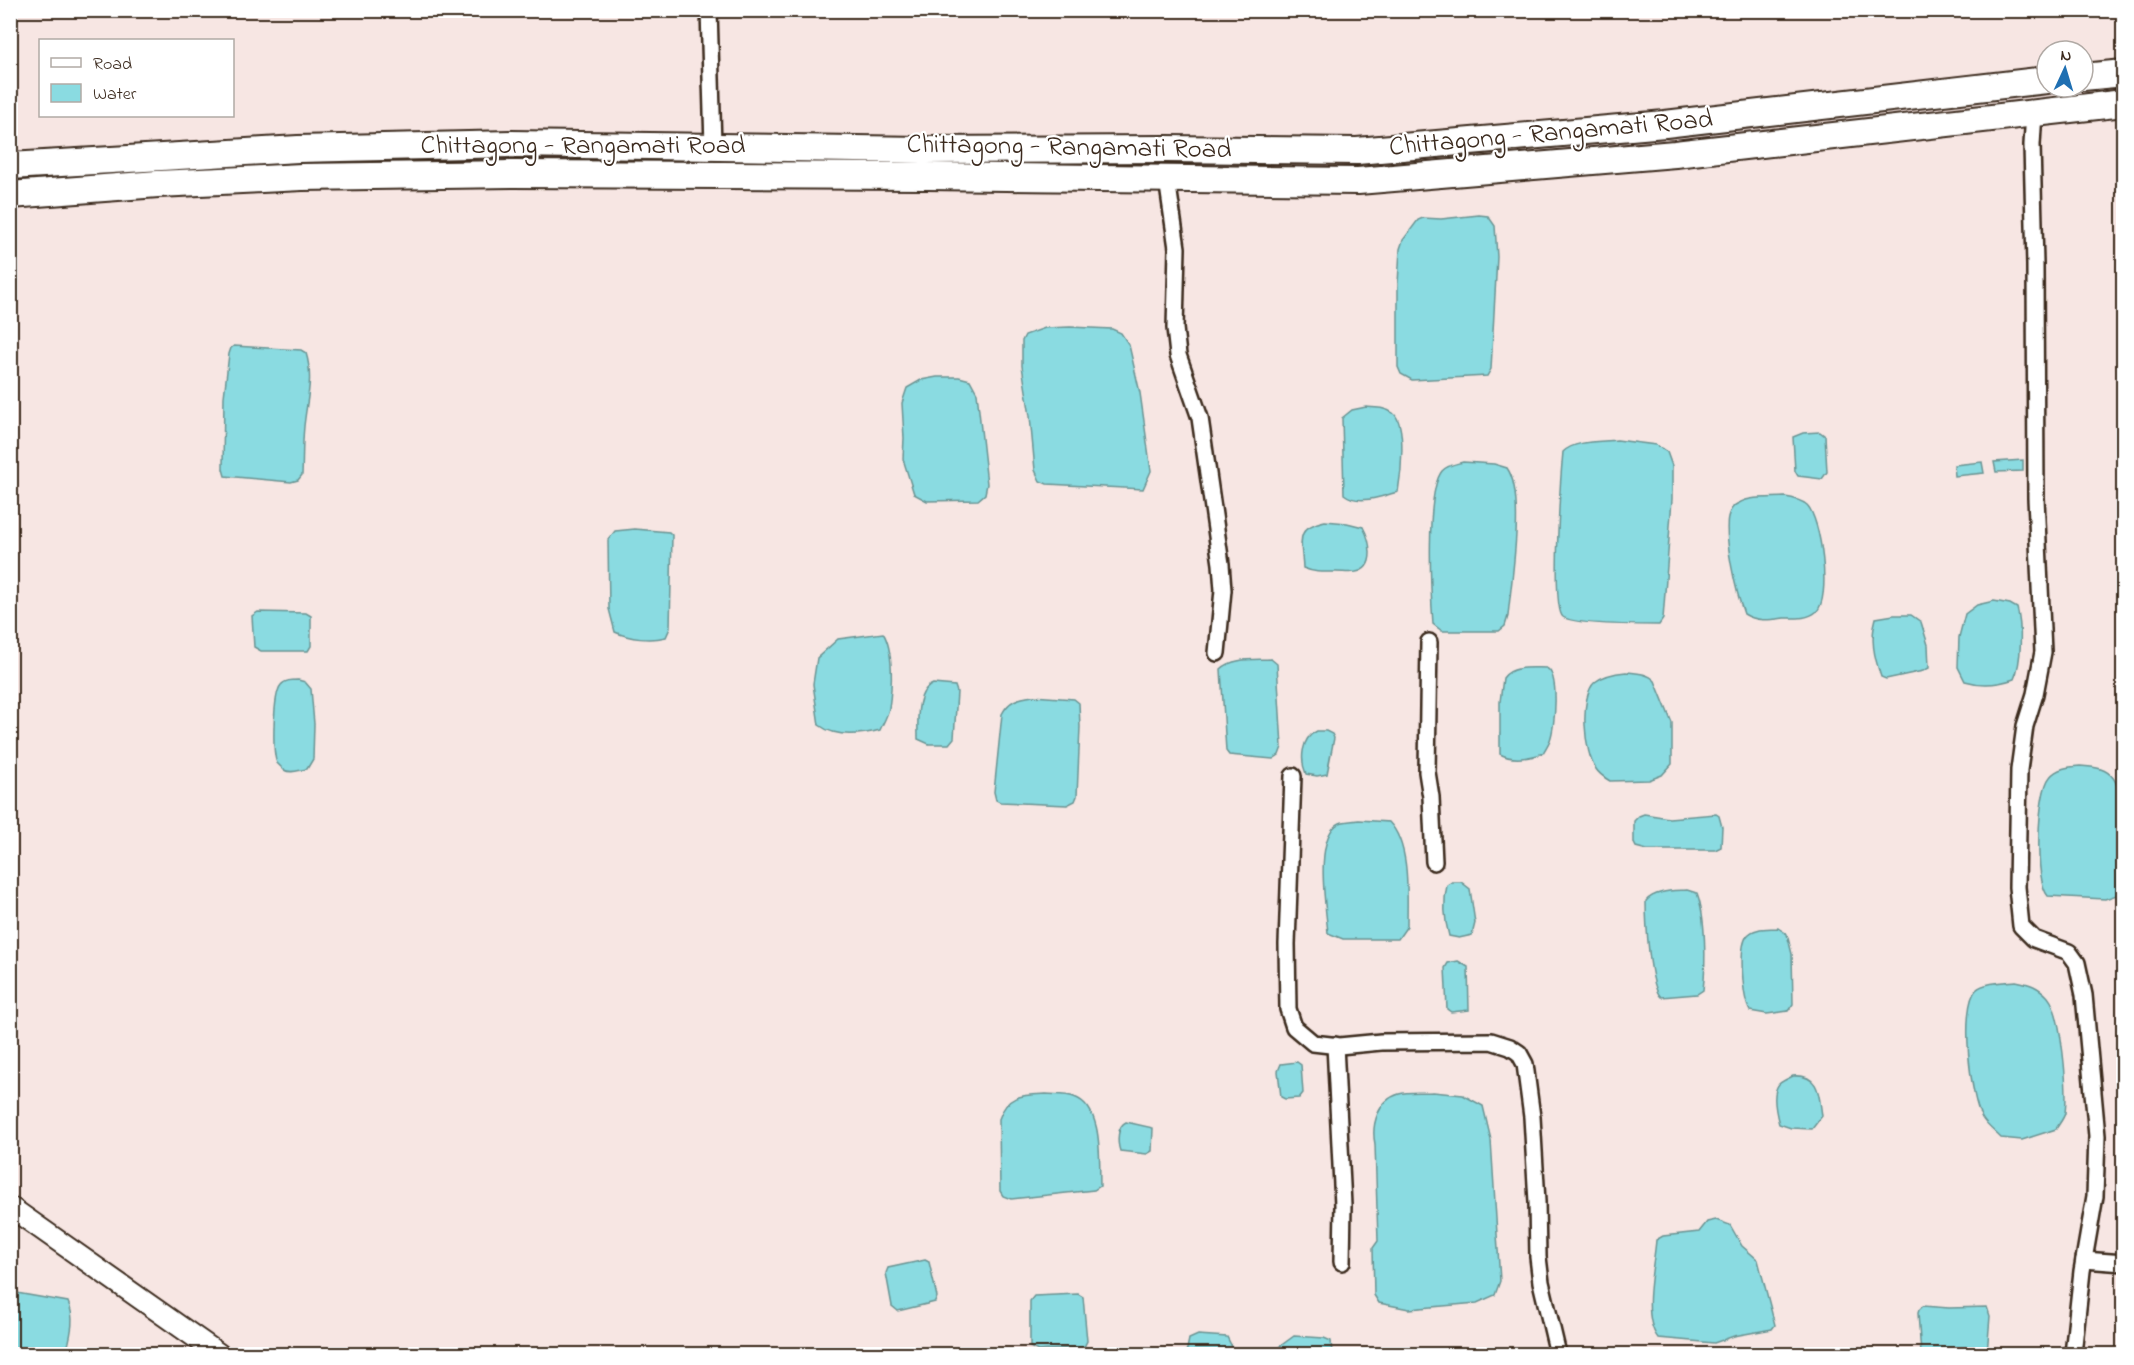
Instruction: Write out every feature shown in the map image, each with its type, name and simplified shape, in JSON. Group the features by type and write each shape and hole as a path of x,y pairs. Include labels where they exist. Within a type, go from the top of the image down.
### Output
{"highway":[{"path":"2095,76 2124,73"},
{"name":"Chittagong - Rangamati Road","path":"10,166 298,149 511,144 923,150 1167,149 1357,152 1665,123 2035,81"},
{"name":"Chittagong - Rangamati Road","path":"10,195 158,184 302,177 500,174 1358,181 1675,154 2124,103"}],"street":[{"path":"709,10 713,146"},
{"path":"2034,112 2032,144 2036,276 2036,498 2043,652 2035,694 2025,726 2021,759 2017,887 2021,927 2034,939 2069,952 2077,963 2084,995 2097,1136 2095,1196 2084,1260 2073,1354"},
{"path":"1167,179 1177,248 1175,328 1178,355 1200,418 1221,564 1223,590 1217,652"},
{"path":"1429,642 1427,772 1431,797 1434,862"},
{"path":"1293,776 1289,837 1287,944 1288,1009 1294,1027 1313,1043 1335,1045 1381,1042 1491,1041 1510,1047 1519,1053 1525,1064 1532,1117 1541,1282 1558,1354"},
{"path":"1335,1045 1343,1205 1342,1262"},
{"path":"10,1207 207,1351"},
{"path":"2084,1260 2124,1263"}],"water":[{"path":"1488,216 1495,226 1497,257 1491,369 1487,376 1412,380 1401,374 1398,367 1398,284 1400,249 1403,240 1418,220 1423,218 1441,219"},
{"path":"1045,328 1112,329 1121,333 1129,345 1140,393 1151,471 1143,489 1047,484 1040,481 1035,470 1022,366 1022,341 1025,335"},
{"path":"234,346 301,350 306,353 309,386 303,432 302,475 298,480 291,482 225,476 223,469 224,397 229,354"},
{"path":"959,377 970,380 977,393 987,484 985,494 978,500 927,501 914,494 903,459 902,403 907,388 921,380"},
{"path":"1366,407 1380,408 1393,413 1400,428 1402,450 1398,492 1363,500 1350,498 1344,494 1342,418 1352,410"},
{"path":"1820,432 1825,436 1827,472 1822,479 1798,476 1795,471 1793,437 1803,433"},
{"path":"1617,440 1656,445 1667,452 1672,466 1672,499 1663,619 1659,625 1581,622 1563,617 1559,608 1557,566 1563,452 1581,443"},
{"path":"2023,460 2023,471 1996,472 1994,462"},
{"path":"1463,462 1494,464 1507,468 1513,480 1516,497 1514,561 1508,616 1505,626 1499,631 1442,631 1433,624 1430,544 1433,500 1442,471 1449,466"},
{"path":"1982,462 1984,473 1955,476 1954,465"},
{"path":"1785,497 1807,505 1817,526 1824,576 1821,604 1816,612 1805,617 1758,619 1744,614 1729,552 1728,517 1733,507 1744,501 1755,498"},
{"path":"1325,521 1363,527 1370,553 1367,565 1363,569 1354,572 1323,572 1303,568 1301,544 1304,532 1315,524"},
{"path":"635,529 669,532 672,535 670,628 666,637 640,639 615,632 609,609 608,540 615,531"},
{"path":"1994,601 2017,608 2020,644 2017,672 2014,679 2002,683 1971,683 1965,681 1958,667 1959,637 1965,614 1977,605"},
{"path":"258,612 306,613 311,616 311,646 308,651 261,651 254,647 252,616"},
{"path":"1911,615 1921,622 1928,645 1929,668 1886,679 1881,677 1876,662 1873,633 1876,618"},
{"path":"883,633 891,659 891,680 888,711 880,730 841,734 819,725 813,684 817,658 838,639"},
{"path":"1271,659 1277,664 1282,747 1279,755 1273,759 1229,755 1226,751 1221,669 1238,661"},
{"path":"1546,668 1550,672 1555,690 1552,733 1548,744 1543,753 1533,756 1516,758 1500,754 1500,702 1503,678 1516,669"},
{"path":"1626,672 1645,675 1655,681 1672,723 1672,764 1662,775 1649,780 1610,781 1602,776 1592,761 1586,738 1585,711 1590,689 1602,678"},
{"path":"287,681 305,682 311,689 314,724 313,759 307,769 289,772 277,763 275,757 276,700 281,685"},
{"path":"933,684 955,686 957,692 954,738 949,744 929,744 918,739 920,700 927,688"},
{"path":"1033,696 1074,699 1079,703 1077,796 1075,801 1067,805 996,800 994,792 1002,714 1015,700"},
{"path":"1317,731 1326,731 1334,738 1327,774 1317,776 1306,774 1303,750 1308,739"},
{"path":"2080,766 2099,768 2107,772 2117,786 2121,811 2123,868 2117,895 2105,899 2048,896 2041,873 2040,817 2046,786 2050,777 2059,770"},
{"path":"1644,814 1669,818 1716,814 1719,816 1722,827 1721,847 1715,850 1647,850 1636,847 1634,821"},
{"path":"1359,820 1389,822 1401,844 1406,871 1407,926 1398,939 1343,939 1328,933 1323,873 1326,842 1332,830 1340,823"},
{"path":"1452,882 1461,882 1470,889 1475,923 1472,935 1459,938 1449,936 1445,904 1447,885"},
{"path":"1687,890 1697,893 1704,927 1703,990 1697,994 1661,997 1651,967 1646,901 1660,893"},
{"path":"1778,928 1787,934 1792,954 1793,1004 1788,1011 1767,1014 1750,1011 1742,974 1744,942 1753,931"},
{"path":"1458,961 1468,967 1469,1010 1451,1012 1447,1009 1445,968 1448,963"},
{"path":"2016,981 2030,984 2041,990 2053,1006 2063,1053 2066,1088 2065,1113 2056,1129 2022,1140 2001,1138 1982,1118 1974,1092 1968,1053 1969,1014 1971,1000 1976,990 1989,984"},
{"path":"1297,1062 1301,1065 1303,1093 1299,1098 1285,1099 1281,1097 1278,1071 1281,1064"},
{"path":"1793,1076 1808,1078 1813,1082 1819,1094 1822,1116 1812,1129 1791,1128 1779,1124 1775,1092 1779,1084"},
{"path":"1433,1092 1463,1095 1483,1106 1491,1140 1500,1281 1495,1295 1477,1303 1409,1309 1379,1303 1374,1295 1373,1248 1378,1241 1374,1129 1381,1107 1392,1097 1407,1093"},
{"path":"1046,1094 1074,1097 1091,1111 1098,1136 1100,1186 1094,1190 1011,1199 1003,1196 1000,1191 999,1119 1002,1111 1011,1100 1023,1096"},
{"path":"1126,1122 1153,1128 1152,1151 1147,1154 1120,1151 1118,1135"},
{"path":"1716,1220 1730,1225 1742,1246 1758,1260 1775,1325 1772,1329 1734,1336 1714,1343 1658,1338 1653,1329 1649,1304 1656,1240 1663,1236 1699,1232 1707,1222"},
{"path":"925,1260 929,1262 937,1297 935,1302 898,1311 892,1306 886,1273 888,1268"},
{"path":"11,1292 68,1302 72,1321 66,1354 11,1354"},
{"path":"1078,1294 1083,1297 1087,1341 1084,1347 1038,1351 1030,1347 1030,1301 1034,1296"},
{"path":"1923,1306 1987,1307 1990,1316 1987,1354 1921,1354 1918,1313"},
{"path":"1198,1335 1227,1337 1233,1354 1186,1354 1189,1339"},
{"path":"1294,1336 1324,1338 1331,1341 1332,1354 1276,1354 1279,1347"}]}
